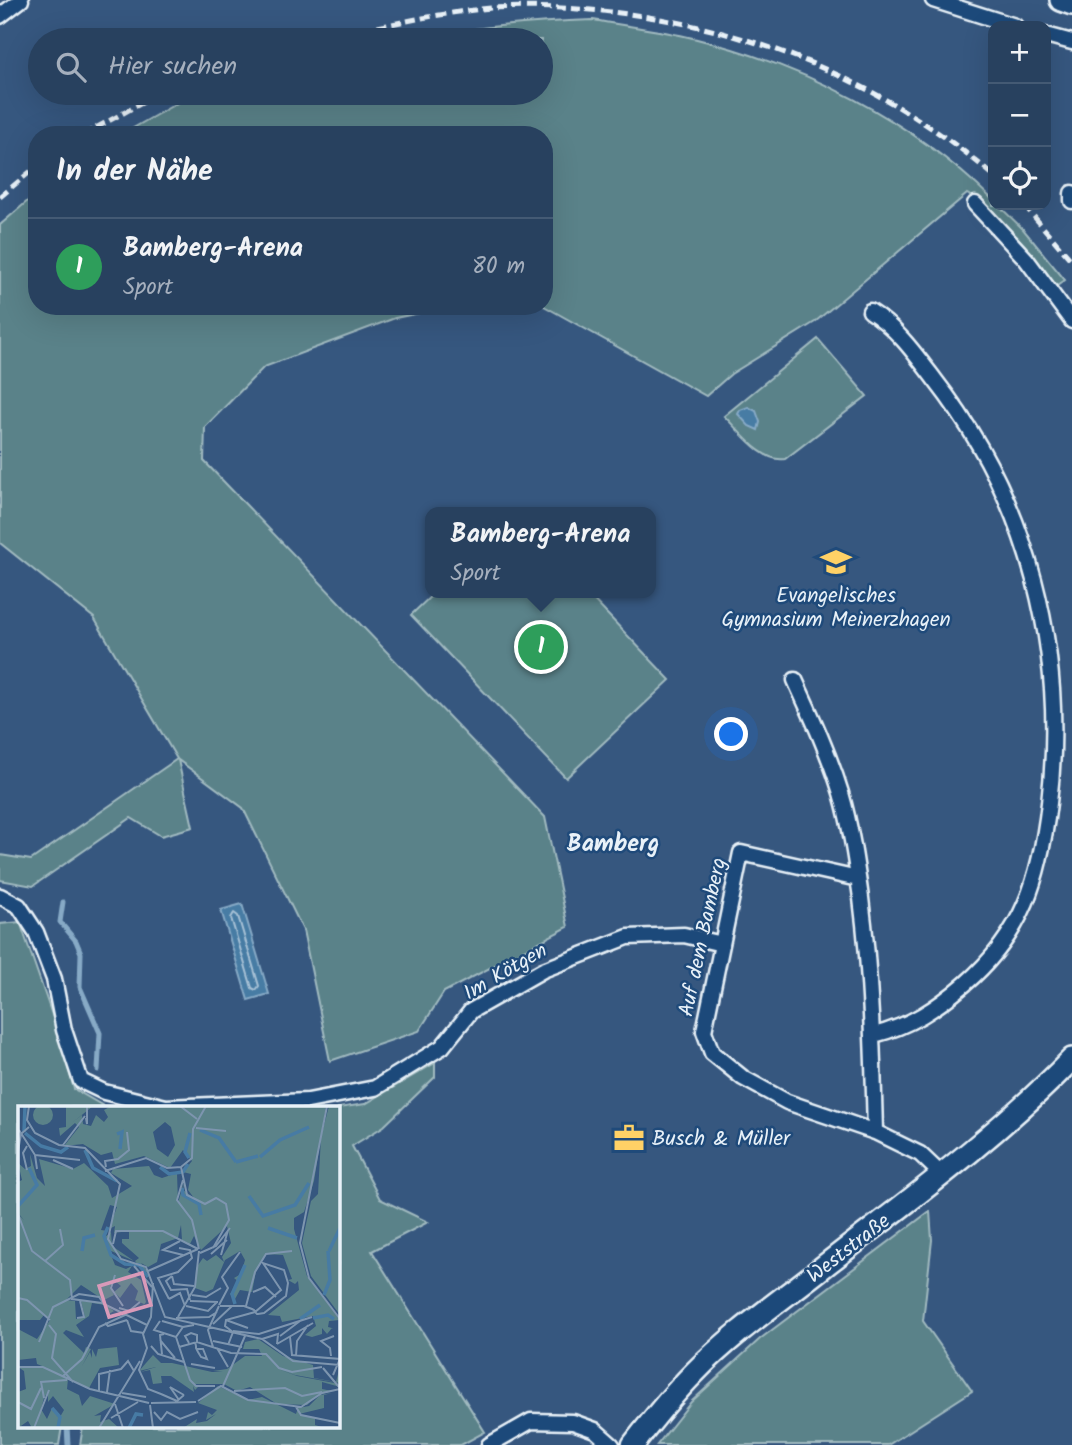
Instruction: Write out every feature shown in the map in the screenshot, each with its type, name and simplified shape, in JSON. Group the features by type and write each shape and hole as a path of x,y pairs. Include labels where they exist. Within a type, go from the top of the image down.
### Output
{"main road":[{"path":"1061,0 1072,4"},
{"name":"Weststraße","path":"634,1445 661,1408 697,1370 749,1325 942,1175 1006,1121 1072,1059"}],"street":[{"path":"0,16 21,0"},
{"path":"933,0 999,21"},
{"path":"1051,36 1072,42"},
{"path":"1072,193 1072,201"},
{"path":"975,204 1026,259 1072,321"},
{"path":"870,312 890,325 951,400 974,437 1014,517 1037,590 1049,646 1055,740 1047,821 1036,875 1021,916 1007,941 987,965 916,1021 896,1030 874,1035"},
{"path":"794,680 842,794 858,878 874,1035 875,1132"},
{"name":"Auf dem Bamberg","path":"858,878 741,853 704,1031 712,1053 743,1078 787,1102 875,1132 920,1154 942,1175"},
{"name":"Im Kötgen","path":"0,896 19,906 36,932 54,979 64,1030 80,1081 104,1092 162,1106"},
{"name":"Im Kötgen","path":"190,1106 308,1101 375,1088 442,1047 471,1011 543,970 628,937 684,936 722,944"},
{"path":"489,1445 531,1422 573,1422 595,1430 612,1445"}],"green space":[{"path":"593,20 681,35 735,50 815,80 891,121 927,144 961,171 988,195 988,210 1003,210 1023,229 1065,280 1053,289 974,198 967,194 815,322 731,374 706,396 553,311 553,126 137,126 174,105 553,105 553,28 482,28"},
{"path":"28,201 28,315 410,315 395,318 264,367 205,427 204,461 545,817 568,927 444,992 419,1031 330,1061 303,930 243,808 178,760 193,827 161,836 131,818 33,886 0,880 0,855 31,860 177,759 94,618 0,543 0,225"},
{"path":"818,339 867,396 785,459 768,456 752,445 724,416"},
{"path":"429,598 592,598 670,680 566,778 411,615"},
{"path":"20,922 59,1035 74,1089 103,1106 18,1106 18,1428 62,1428 59,1445 0,1445 0,924"},
{"path":"435,1063 435,1077 384,1126 352,1146 380,1199 428,1222 372,1251 485,1432 461,1445 80,1445 83,1428 340,1428 340,1108 365,1104"},
{"path":"930,1211 932,1240 923,1321 972,1391 888,1445 657,1445 691,1402 760,1339"}],"water":[{"path":"748,407 756,411 760,422 758,430 749,426 738,414 740,410"},
{"path":"242,904 269,994 248,1000 221,910"}],"waterway":[{"path":"63,902 60,922 76,941 81,953 80,987 100,1033 98,1070"},
{"path":"67,1428 68,1445"}],"railway":[{"path":"374,28 491,8 560,8 628,14 694,26 759,44 822,68 882,98 939,133 988,171"},
{"path":"100,126 138,105"},
{"path":"0,197 28,174"},
{"path":"1028,210 1072,261"}],"place":[{"name":"Evangelisches Gymnasium Meinerzhagen","path":"836,562"},
{"name":"Bamberg-Arena","path":"541,647"},
{"name":"Busch & Müller","path":"629,1138"}],"district":[{"name":"Bamberg","path":"613,843"}]}
